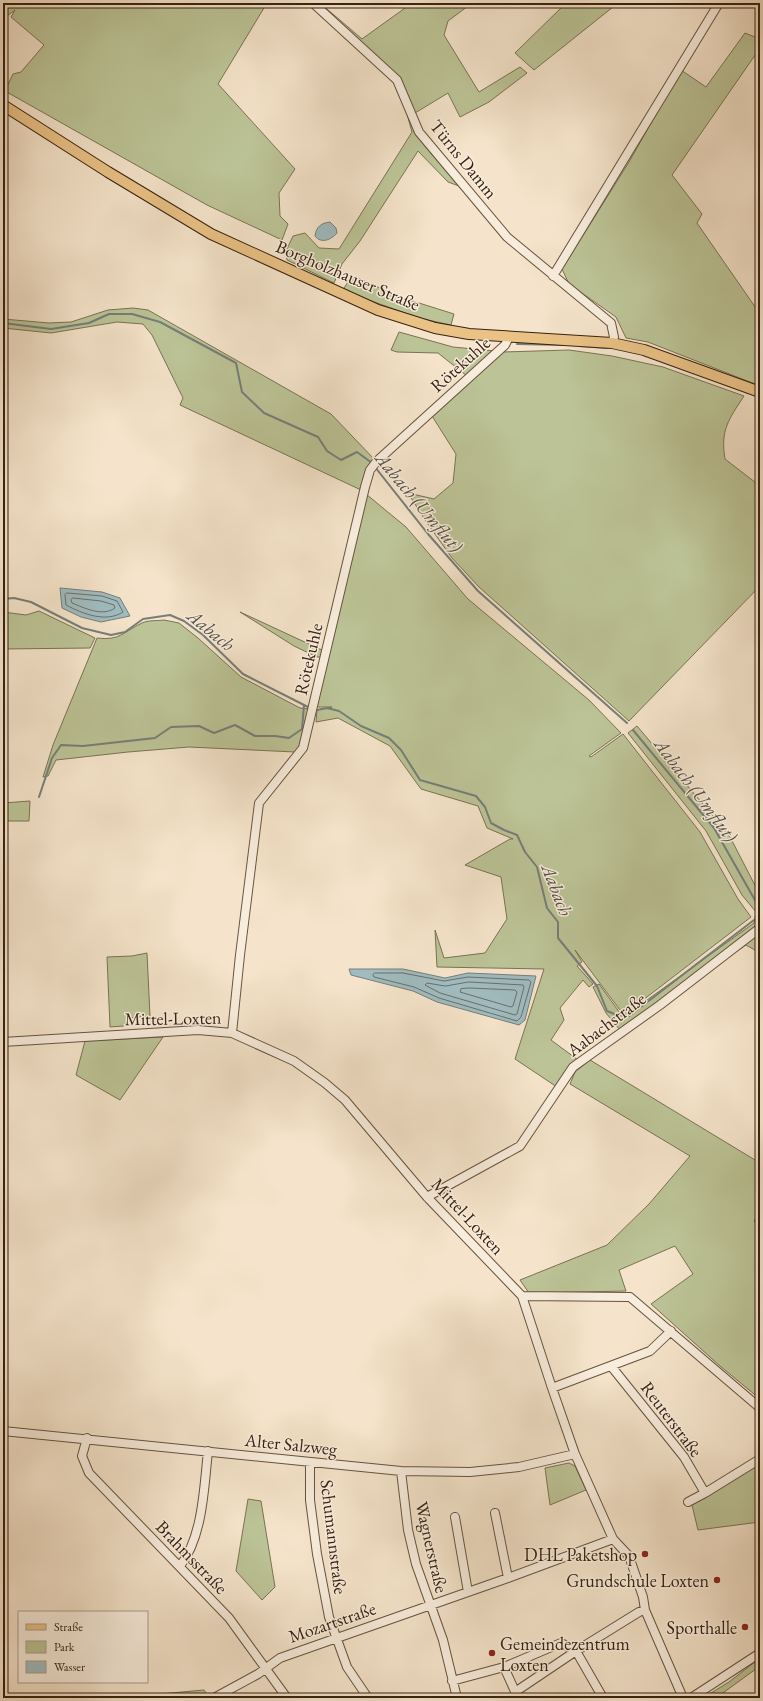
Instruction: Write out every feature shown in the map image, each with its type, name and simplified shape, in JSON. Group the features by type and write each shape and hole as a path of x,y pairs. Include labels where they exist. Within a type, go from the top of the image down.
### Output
{"main road":[{"name":"Borgholzhauser Straße","path":"3,105 108,172 211,234 378,310 436,328 470,334 612,343 644,350 760,392"}],"street":[{"name":"Türns Damm","path":"312,3 397,80 419,132 507,237 611,323 614,337 612,343"},
{"path":"553,276 719,3"},
{"name":"Rötekuhle","path":"232,1033 259,803 303,748 370,470 377,461 505,345 509,337"},
{"name":"Aabachstraße","path":"427,1197 520,1146 573,1067 660,1005 760,928"},
{"name":"Mittel-Loxten","path":"3,1042 198,1030 232,1033 294,1062 325,1083 345,1100 427,1197 522,1296 575,1454 613,1539 629,1556 643,1597 645,1610 683,1698"},
{"path":"522,1296 630,1297 760,1408"},
{"path":"552,1388 650,1351 671,1331"},
{"name":"Reuterstraße","path":"611,1366 684,1457 705,1493"},
{"name":"Alter Salzweg","path":"3,1431 87,1438 401,1472 470,1472 543,1462 575,1454"},
{"name":"Brahmsstraße","path":"87,1438 82,1456 89,1473 229,1618 287,1698"},
{"path":"180,1566 186,1558 199,1520 208,1451"},
{"path":"688,1502 760,1459"},
{"name":"Schumannstraße","path":"310,1462 310,1500 317,1554 329,1617 347,1667 368,1698"},
{"name":"Wagnerstraße","path":"401,1472 408,1530 416,1564 443,1640 457,1698"},
{"path":"495,1513 508,1578"},
{"path":"455,1517 468,1592"},
{"name":"Mozartstraße","path":"214,1698 280,1658 336,1637 508,1578 613,1539"},
{"path":"504,1667 516,1695 576,1651 639,1612 645,1610"},
{"path":"452,1681 504,1667 561,1643 576,1651 603,1698"},
{"path":"691,1698 760,1653"}],"green space":[{"path":"3,3 16,3 18,7 22,3 267,3 218,84 295,169 279,193 280,216 288,224 282,240 207,205 5,91 13,74 21,72 44,45 11,17 15,10 3,19"},
{"path":"311,3 320,3 362,39 412,3 472,3 448,21 444,35 479,92 520,67 527,73 489,102 460,117 448,93 410,116 417,135 423,144 459,186 448,182 418,151 360,241 342,264 334,283 287,260 286,251 293,236 305,233 319,248 339,249 412,132 405,107 395,82"},
{"path":"563,3 618,3 534,70 515,53 564,5"},
{"path":"745,33 760,39 760,48 672,175 702,214 697,223 760,314 760,386 648,342 626,338 616,317 569,284 562,269 629,162 681,70 706,87"},
{"path":"358,278 400,297 454,314 451,325 419,318 349,293 344,288 350,279"},
{"path":"133,308 148,310 331,414 374,459 368,466 361,490 180,405 183,398 152,335 143,324 117,322 51,333 3,328 3,319 49,323 71,322 108,310"},
{"path":"399,332 453,347 495,351 467,376 438,353 397,352 391,350"},
{"path":"569,350 612,356 663,367 744,396 727,425 724,440 725,459 760,486 760,586 629,721 479,587 452,558 408,493 434,499 453,483 456,454 432,416 503,352"},
{"path":"366,494 406,527 468,599 589,700 621,733 589,756 591,757 623,734 700,832 738,899 751,917 630,1010 620,1010 575,950 582,962 577,966 593,984 589,987 583,980 560,1008 564,1020 551,1040 578,1060 557,1087 515,1059 544,969 437,967 435,930 444,958 485,953 507,919 501,877 465,865 510,839 513,839 487,828 478,806 421,789 390,746 338,718 316,722 317,710 332,707 316,707"},
{"path":"39,611 95,638 90,648 3,649 3,612 26,615"},
{"path":"240,612 324,651 321,657 317,657 294,646"},
{"path":"164,620 179,623 241,677 300,708 309,709 301,745 295,752 189,747 56,760 48,776 43,777 53,745 97,638 105,639 116,637 144,622"},
{"path":"637,726 729,835 760,895 760,953 746,945 620,1030 606,1013 593,987 599,984 620,1013 629,1013 754,923 756,912 742,895 706,831 628,733"},
{"path":"30,801 29,821 3,821 3,803"},
{"path":"147,953 150,1016 128,1018 124,1026 110,1027 107,957 132,956"},
{"path":"163,1037 120,1100 76,1075 85,1041"},
{"path":"590,1060 760,1163 760,1210 754,1221 760,1228 760,1399 720,1366 651,1304 693,1274 675,1246 619,1270 626,1291 529,1293 520,1280 607,1245 649,1204 690,1156 570,1084 575,1072"},
{"path":"760,1461 760,1522 698,1530 692,1505"},
{"path":"569,1463 575,1466 586,1490 550,1505 545,1468"},
{"path":"248,1499 261,1501 275,1587 262,1600 236,1571"},
{"path":"760,1658 760,1666 716,1698 703,1698 729,1682"},
{"path":"204,1690 210,1698 115,1698"}],"water":[{"path":"330,222 336,228 337,233 332,238 326,240 320,240 317,238 315,236 318,228 324,223"},
{"path":"60,588 102,592 120,598 130,616 101,622 81,617 62,608"},
{"path":"349,969 403,969 445,978 468,973 536,976 525,1020 519,1025 437,1002 413,991 351,975"}],"waterway":[{"name":"Aabach (Umflut)","path":"3,323 51,329 89,323 109,314 132,314 160,322 236,363 242,392 264,413 318,437 327,451 341,460 357,452 372,463"},
{"path":"517,344 566,345"},
{"path":"580,346 607,348"},
{"name":"Aabach (Umflut)","path":"375,467 428,534 478,591 627,723"},
{"name":"Aabach","path":"3,599 14,598 31,602 82,628 111,635 125,632 143,619 170,615 184,621 203,635 243,674 308,707"},
{"path":"39,797 52,758 61,745 83,746 155,738 171,727 199,726 214,733 235,725 255,736 289,738 302,729 304,705"},
{"name":"Aabach","path":"317,710 327,708 339,711 361,726 389,738 401,750 420,780 476,796 485,807 491,823 517,835 525,852 537,867 547,908 558,922 558,938 597,986 607,1011 617,1015 629,1016 754,920"},
{"name":"Aabach (Umflut)","path":"633,730 714,828 760,909"}],"place":[{"name":"DHL Paketshop","path":"645,1554"},
{"name":"Grundschule Loxten","path":"717,1580"},
{"name":"Sporthalle","path":"745,1627"},
{"name":"Gemeindezentrum Loxten","path":"492,1653"}]}
